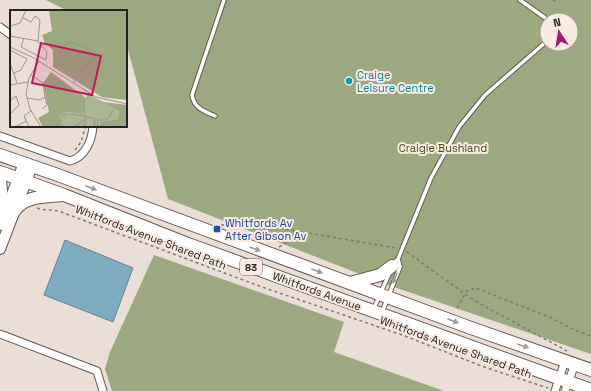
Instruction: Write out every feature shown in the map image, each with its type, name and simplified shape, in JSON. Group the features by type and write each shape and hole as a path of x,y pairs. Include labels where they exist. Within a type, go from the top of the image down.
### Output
{"main road":[{"name":"Whitfords Avenue","path":"0,155 28,164 384,296 571,360 591,370"},
{"path":"0,225 22,180 28,164"},
{"name":"Whitfords Avenue","path":"0,172 64,195 188,244 377,312 564,384 590,390"},
{"path":"0,180 0,217"},
{"path":"0,249 15,210 22,180"},
{"path":"15,210 19,204 31,199 64,195"},
{"path":"350,283 371,279 380,275 395,262"}],"street":[{"path":"0,27 10,34"},
{"path":"0,136 70,162 82,155 92,133 93,127"},
{"path":"0,334 97,371 103,391"},
{"path":"555,391 564,384 571,360"}],"lane":[{"path":"215,116 197,106 193,102 192,95 224,0"},
{"path":"520,0 539,14"},
{"path":"377,312 395,262 402,250 430,178 459,127 485,95 539,48"},
{"path":"377,312 400,267 395,262"}],"path":[{"path":"552,0 556,2 557,0"},
{"path":"74,152 81,142 85,127"},
{"name":"Whitfords Avenue Shared Path","path":"32,207 62,212 262,287 404,336 547,388"},
{"path":"220,224 226,225 238,221 392,246 406,251 476,301 571,360"},
{"path":"278,247 304,232"},
{"path":"457,308 467,291 476,288 549,317 577,331 591,336"}],"green space":[{"name":"Craigie Bushland","path":"46,0 591,0 591,354 388,285 168,199 127,46 127,10 66,10"},
{"path":"154,255 344,322 334,352 444,391 112,391 105,369 110,352"}],"water":[{"path":"65,240 133,268 113,322 44,295"}],"place":[{"name":"Craige Leisure Centre","path":"349,81"},
{"name":"Whitfords Av After Gibson Av","path":"217,229"}]}
